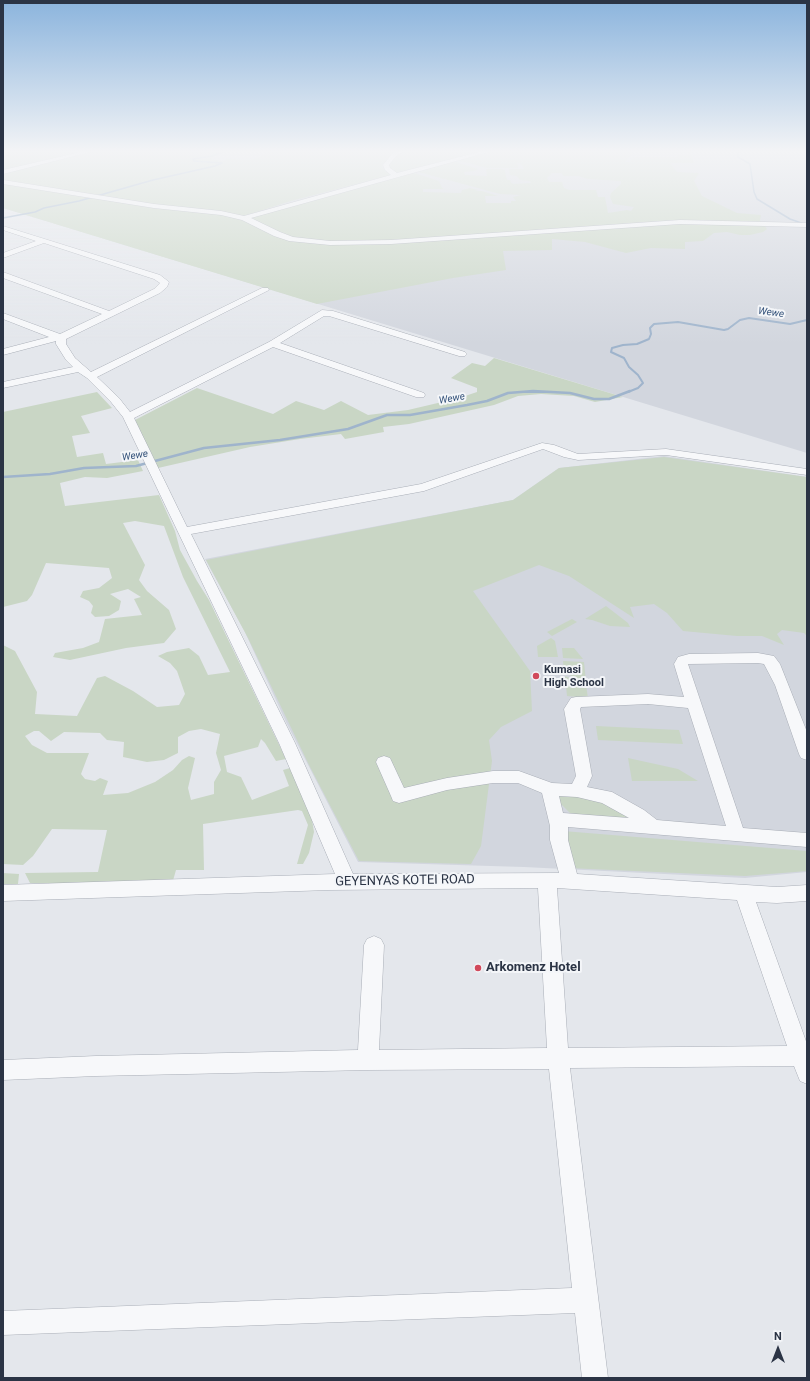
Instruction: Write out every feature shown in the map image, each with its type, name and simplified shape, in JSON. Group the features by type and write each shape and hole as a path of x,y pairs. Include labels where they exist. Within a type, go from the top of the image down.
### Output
{"street":[{"path":"232,215 244,218 292,239 330,243 391,242 680,222 807,225"},
{"path":"244,218 253,215"},
{"path":"3,232 17,232 122,265 157,277 165,282 164,285 157,290 60,338 3,352"},
{"path":"3,256 43,241"},
{"path":"3,275 110,314"},
{"path":"91,376 265,290"},
{"path":"128,417 272,344 325,313 462,354"},
{"path":"3,316 60,338"},
{"path":"60,338 60,344 71,360 80,369 91,376 115,400 128,417 149,463 287,743 347,882"},
{"path":"272,344 420,394"},
{"path":"3,385 80,369"},
{"path":"184,532 424,487 542,446 550,447 568,455 578,457 666,452 807,472"},
{"path":"737,835 683,670 683,661 689,659 769,660 773,664 782,685 803,737 807,754"},
{"path":"577,791 584,776 572,709 576,702 648,700 694,703"},
{"path":"384,762 399,796 447,784 493,777 519,777 542,785 549,790 577,791 606,797 638,815 654,828"},
{"path":"549,790 559,826 559,840 570,881"},
{"path":"556,818 654,828 807,840"},
{"path":"547,880 558,1058 595,1378"},
{"name":"GEYENYAS KOTEI ROAD","path":"3,893 347,882 547,880 777,895 807,893"},
{"path":"3,1070 96,1066 368,1060 558,1058 804,1065 744,893"},
{"path":"368,1060 374,945"},
{"path":"3,1323 585,1300"}],"shaded area":[{"path":"27,215 807,215 807,453"},
{"name":"Kumasi High School","path":"664,456 807,477 807,872 745,878 524,867 358,862 286,722 244,630 205,559 513,500 559,468"}],"green space":[{"path":"27,215 225,215 243,220 275,236 316,244 339,244 679,223 764,225 767,229 763,232 750,235 740,235 727,232 714,233 703,241 685,242 685,249 651,248 626,253 585,242 552,239 552,250 503,251 506,270 453,278 317,304"},
{"path":"257,215 761,215 760,221 762,223 663,221 387,241 324,242 293,238 250,219 251,217"},
{"path":"494,358 623,397 595,402 574,396 541,394 518,396 494,405 409,424 383,427 384,432 345,439 341,434 300,439 250,447 158,468 135,420 197,388 273,414 296,401 324,410 341,401 368,415 408,410 459,398 477,392 477,388 451,378 472,363 485,366"},
{"path":"97,392 112,408 81,416 90,433 72,436 77,457 103,453 106,464 138,460 143,471 107,478 85,477 60,483 65,506 159,495 175,531 180,550 209,600 286,759 276,761 261,739 258,747 224,756 227,772 241,777 252,800 289,786 283,770 290,768 312,820 314,832 309,853 303,864 297,864 308,825 302,811 298,810 203,824 204,870 176,870 172,884 91,885 30,883 25,873 98,872 107,830 52,829 33,856 23,865 3,864 3,645 15,651 37,692 35,714 77,716 97,678 105,676 133,691 157,707 179,705 185,694 177,671 170,663 158,656 167,652 189,648 199,656 208,675 230,672 183,577 164,526 135,521 123,523 145,565 139,580 147,591 169,610 176,629 164,643 126,648 70,660 53,657 55,653 83,648 99,642 105,619 142,615 134,599 141,597 128,589 110,594 121,601 119,610 109,616 95,617 91,613 93,606 89,601 80,597 83,591 99,588 112,578 109,568 46,563 32,595 27,601 3,607 3,412","holes":["201,729 220,734 216,753 221,770 214,782 214,794 191,800 188,788 195,758 189,756 182,760 173,770 155,782 128,793 103,795 108,781 100,778 95,781 85,779 81,774 89,753 47,753 32,745 25,736 34,731 39,731 51,741 64,732 100,733 107,740 124,742 123,757 147,762 164,760 178,753 178,737 189,731"]},
{"path":"664,457 807,477 807,636 804,633 782,630 777,634 784,645 762,636 737,636 683,631 667,613 654,604 630,607 634,618 569,576 539,565 473,591 530,671 532,711 501,727 489,740 492,761 481,846 471,864 359,861 309,765 248,638 206,560 513,500 559,468"},
{"path":"606,606 628,623 630,627 610,626 585,619"},
{"path":"572,619 577,622 552,636 547,632"},
{"path":"551,638 555,641 558,657 538,657 537,646"},
{"path":"562,648 574,648 583,659 563,658"},
{"path":"563,661 584,662 586,682 564,673"},
{"path":"565,676 586,685 588,698 567,696"},
{"path":"596,726 679,730 683,744 598,740"},
{"path":"628,758 678,769 698,781 632,781"},
{"path":"559,796 594,796 643,821 574,817 559,802"},
{"path":"563,831 807,851 807,871 745,876 568,868"},
{"path":"3,873 19,874 18,884 3,884"}],"waterway":[{"path":"3,218 17,215"},
{"path":"784,215 807,225"},
{"name":"Wewe","path":"628,392 638,388 643,383 638,375 629,367 624,358 611,352 612,348 623,345 637,344 649,339 651,334 650,328 654,324 678,322 724,330 728,329 740,320 749,318 790,324 807,320"},
{"name":"Wewe","path":"3,477 50,474 84,468 136,466 204,448 280,440 348,429 387,415 410,415 467,405 487,401 508,393 533,391 570,393 594,399 609,399 630,391"},
{"name":"Wewe","path":"521,392 551,392"}],"place":[{"name":"Kumasi High School","path":"536,676"},
{"name":"Arkomenz Hotel","path":"478,968"}]}
